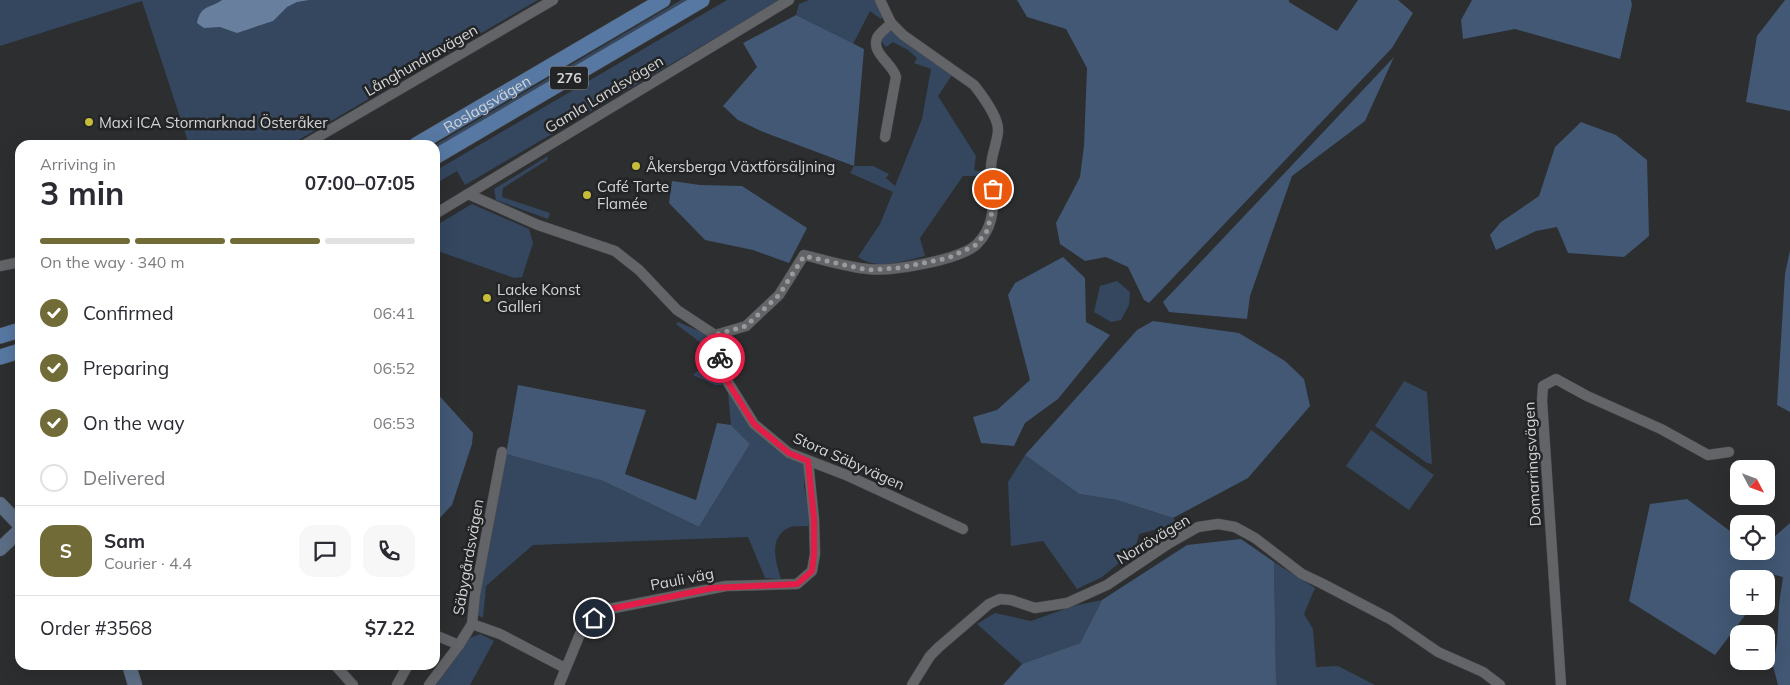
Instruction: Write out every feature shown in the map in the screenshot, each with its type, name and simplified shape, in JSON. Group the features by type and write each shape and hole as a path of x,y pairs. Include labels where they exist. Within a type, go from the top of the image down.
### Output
{"main road":[{"name":"Roslagsvägen","path":"425,140 663,0"},
{"name":"Roslagsvägen","path":"440,154 702,0"},
{"path":"0,336 15,332"},
{"path":"0,356 15,352"}],"street":[{"name":"Långhundravägen","path":"313,140 553,0"},
{"name":"Gamla Landsvägen","path":"440,211 789,0"},
{"path":"468,194 538,225 615,251 640,270 677,310 715,335 746,326 804,256 868,270 898,268 948,258 976,245 987,231 992,212 991,166 998,130 995,121 974,85 903,35 891,24 880,0"},
{"path":"884,137 896,77 894,70 880,55 876,43 877,38 891,24"},
{"path":"0,266 15,263"},
{"name":"Stora Säbyvägen","path":"715,335 724,376 754,424 789,453 846,475 963,529"},
{"name":"Domarringsvägen","path":"1561,685 1542,401 1543,386 1556,379 1587,396 1661,429 1708,455 1728,452"},
{"name":"Säbygårdsvägen","path":"429,685 472,624 475,595 502,452"},
{"name":"Pauli väg","path":"559,685 580,634 594,618 610,609 726,586 797,584 808,576 812,571 814,554 814,519 808,461"},
{"path":"0,504 15,520"},
{"name":"Norrövägen","path":"912,685 930,656 989,604 1000,599 1011,600 1035,608 1068,603 1107,585 1168,544 1198,528 1218,524 1235,527 1255,538 1302,574 1390,619 1438,652 1483,672 1500,685"},
{"path":"0,549 15,535"},
{"path":"472,624 500,634 565,668"},
{"path":"440,637 459,645"},
{"path":"130,670 136,685"},
{"path":"340,670 353,685"},
{"path":"397,685 405,670"}],"shaded area":[{"path":"0,0 538,0 299,140 187,140 142,1 0,46"},
{"path":"222,0 309,0 297,2 287,7 273,21 237,33 220,27 204,28 197,23 201,13 206,8"},
{"path":"681,0 691,0 440,147 440,142"},
{"path":"727,0 780,0 465,185 457,171 440,181 440,168"},
{"path":"809,0 875,0 883,16 881,19 870,11 853,44 796,15 799,4"},
{"path":"1017,0 1289,0 1289,2 1337,31 1358,0 1398,0 1413,13 1392,48 1149,303 1144,300 1128,267 1106,257 1085,261 1060,244 1056,223 1080,177 1084,146 1087,68 1066,29 1027,17"},
{"path":"1472,0 1631,0 1632,5 1620,59 1515,29 1463,39 1461,20"},
{"path":"1785,0 1790,0 1790,111 1746,102 1757,36"},
{"path":"796,15 864,49 854,166 761,131 738,120 723,106 757,67 743,43"},
{"path":"891,27 952,75 938,96 976,156 974,170 984,172 983,176 963,176 920,238 925,256 891,264 882,264 866,261 858,257 880,224 893,192 850,173 854,166 873,166 889,174 886,178 895,186 922,119 931,69 914,63 917,58 908,50 893,42 886,47 881,41"},
{"path":"1394,57 1365,121 1292,176 1250,296 1247,319 1169,312 1163,302"},
{"path":"1581,122 1616,135 1647,160 1649,236 1624,257 1568,253 1557,227 1536,231 1496,250 1490,235 1501,222 1539,196 1555,147"},
{"path":"548,156 547,160 503,188 502,197 550,213 548,219 496,200 494,189"},
{"path":"672,181 700,185 742,186 807,228 789,263 753,250 705,240 669,203"},
{"path":"472,204 529,229 533,243 522,277 514,278 440,252 440,223"},
{"path":"1790,250 1790,412 1777,405 1785,274"},
{"path":"1063,257 1085,278 1086,322 1110,335 1058,399 1025,423 1014,446 981,443 973,417 997,410 1030,380 1008,295 1015,283"},
{"path":"1117,281 1130,292 1129,305 1121,320 1111,322 1094,312 1100,286"},
{"path":"1153,321 1239,333 1285,361 1304,379 1310,406 1248,478 1173,518 1117,500 1079,494 1025,455 1137,330"},
{"path":"678,322 704,333 712,340 722,385 715,385 693,375 705,364 707,352 701,343 676,324"},
{"path":"1404,381 1427,392 1432,464 1427,463 1375,426"},
{"path":"518,385 646,410 625,474 696,500 717,423 731,425 750,444 699,527 603,481 506,454"},
{"path":"728,392 780,450 804,465 804,486 810,518 808,526 790,527 782,532 778,538 775,551 781,579 765,578 748,537 533,545 486,586 483,618 476,614 506,454 603,481 699,527 750,444 731,425"},
{"path":"440,397 473,433 472,444 452,505 440,518"},
{"path":"1371,430 1434,475 1409,510 1346,466"},
{"path":"1025,455 1079,494 1117,500 1173,518 1178,524 1139,534 1135,550 1102,577 1077,589 1043,541 1011,546 1008,482"},
{"path":"1687,499 1730,531 1730,560 1775,560 1775,536 1790,523 1790,685 1778,685 1774,670 1783,577 1775,575 1775,570 1730,570 1730,615 1745,615 1738,625 1730,625 1730,635 1715,655 1629,601 1650,504"},
{"path":"1241,539 1274,562 1277,685 1003,685 1022,664 1080,643 1102,600 1187,545"},
{"path":"1274,562 1315,588 1304,614 1313,629 1316,667 1338,666 1375,685 1277,685"},
{"path":"1102,600 1080,643 1022,664 977,624 995,613 1031,621 1073,606"},
{"path":"480,634 494,641 470,685 436,685 470,638"}],"way so far":[{"path":"720,358 715,335 746,326 779,295 804,256 868,270 898,268 948,258 976,245 987,231 992,212 993,189"}],"place":[{"name":"Maxi ICA Stormarknad Österåker","path":"89,122"},
{"name":"Åkersberga Växtförsäljning","path":"636,166"},
{"name":"Café Tarte Flamée","path":"587,195"},
{"name":"Lacke Konst Galleri","path":"487,298"}],"route":[{"path":"594,618 610,609 713,588 797,584 812,571 814,519 808,461 789,453 754,424 724,376 720,358"}]}
